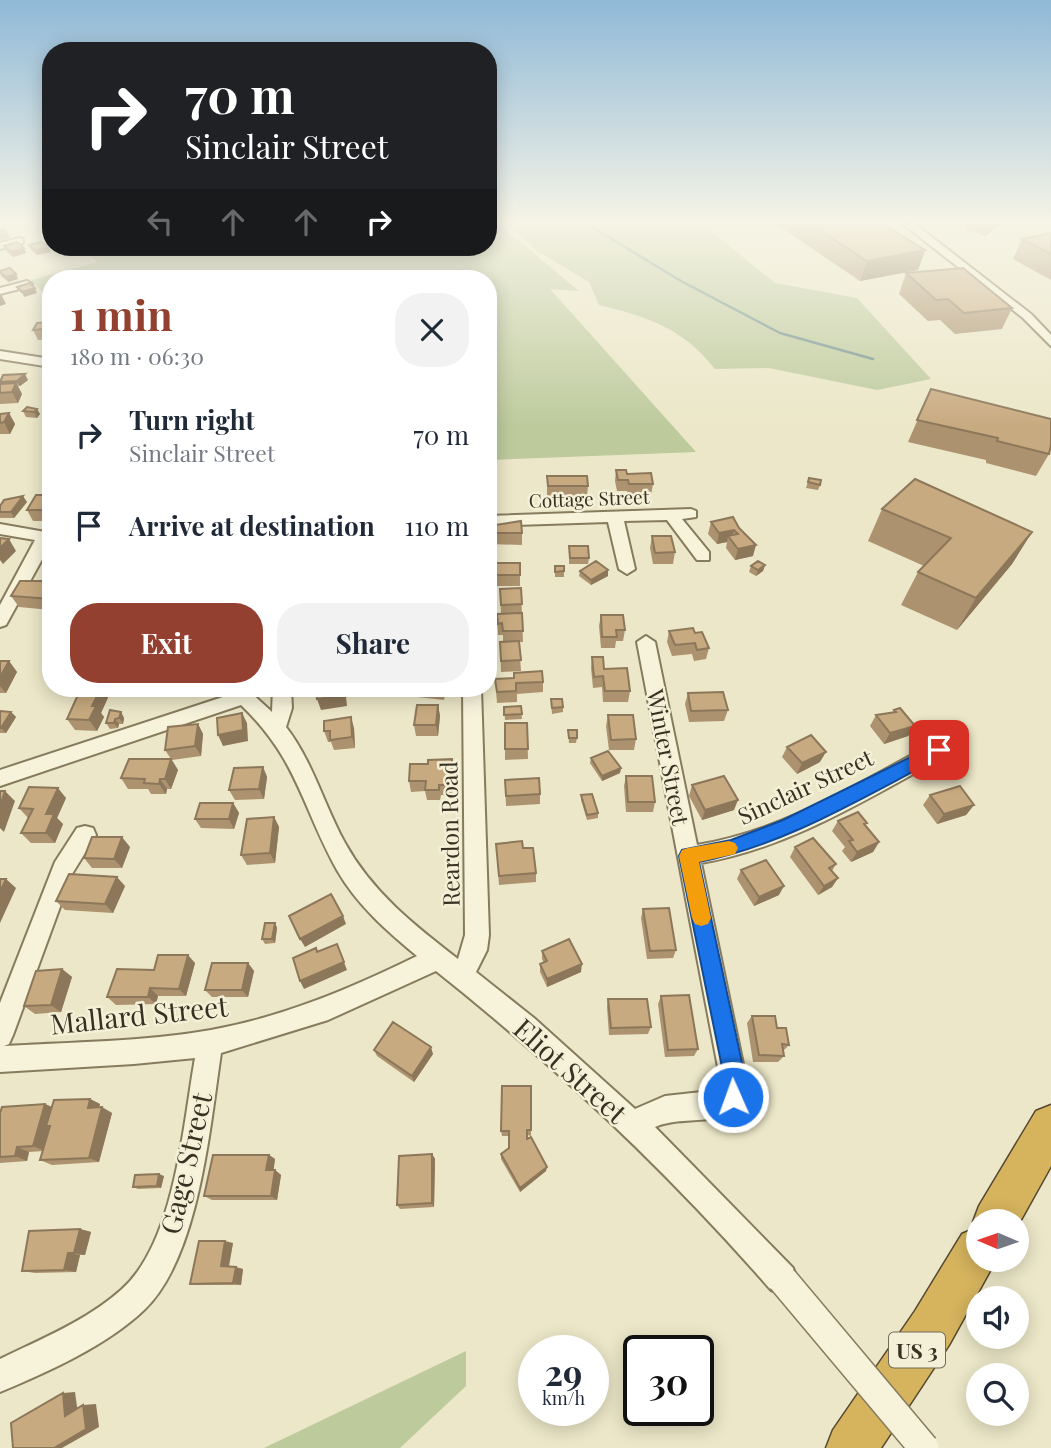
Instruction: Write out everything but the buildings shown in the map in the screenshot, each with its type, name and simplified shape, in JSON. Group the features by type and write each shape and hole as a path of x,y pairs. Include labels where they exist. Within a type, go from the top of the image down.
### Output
{"highway":[{"path":"1003,1209 1051,1126"},
{"name":"US 3","path":"851,1448 932,1328 966,1270"}],"street":[{"path":"995,292 1027,316 1051,342"},
{"path":"0,355 42,362"},
{"name":"Cottage Street","path":"497,521 691,514"},
{"path":"671,515 703,556"},
{"path":"615,517 627,569"},
{"path":"0,528 42,536"},
{"path":"0,621 42,548"},
{"name":"Winter Street","path":"631,1124 665,1109 714,1106 733,1097 733,1072 646,642"},
{"path":"0,778 225,697"},
{"name":"Eliot Street","path":"244,697 276,729 291,750 335,849 360,886 390,918 526,1027 702,1191 782,1279 924,1448"},
{"path":"276,729 283,708 282,697"},
{"name":"Reardon Road","path":"461,976 475,950 477,935 472,697"},
{"name":"Sinclair Street","path":"688,856 732,848 790,826 939,750"},
{"path":"0,1035 63,869 85,835"},
{"name":"Mallard Street","path":"0,1059 210,1042 328,1007 438,958"},
{"name":"Gage Street","path":"0,1376 115,1313 150,1282 167,1245 180,1198 210,1042"}],"green space":[{"path":"497,292 552,292 696,452 497,460"},
{"path":"593,292 822,292 857,298 931,379 877,390 769,368 715,369 690,343 663,326 599,305"},
{"path":"466,1351 466,1386 400,1448 264,1448"}],"waterway":[{"path":"701,292 780,333 873,359"}],"slow traffic":[{"path":"701,918 688,856 729,848"}],"route":[{"path":"733,1097 733,1072 688,856 732,848 790,826 939,750"}]}
